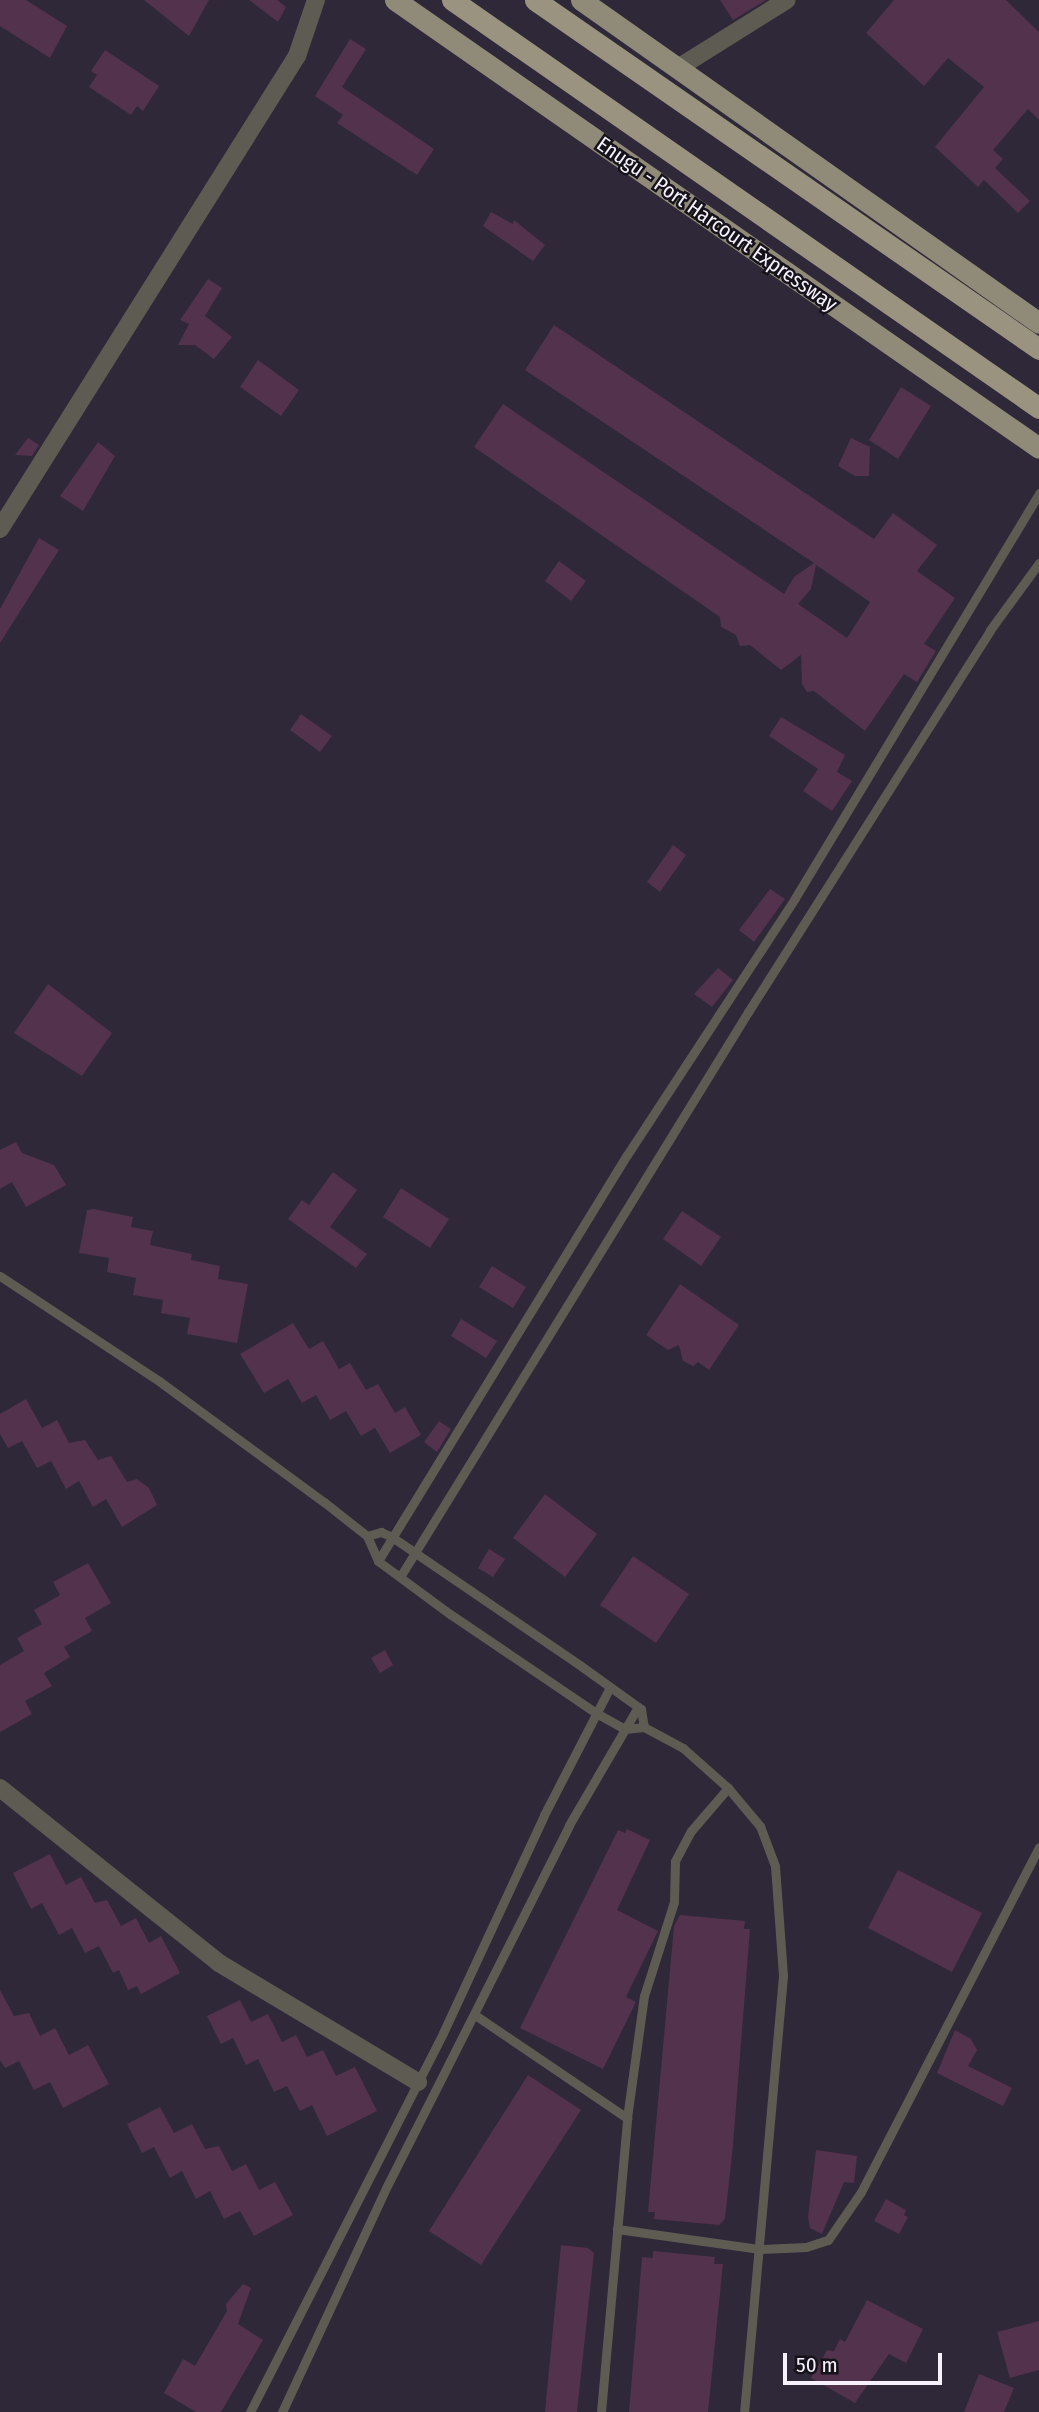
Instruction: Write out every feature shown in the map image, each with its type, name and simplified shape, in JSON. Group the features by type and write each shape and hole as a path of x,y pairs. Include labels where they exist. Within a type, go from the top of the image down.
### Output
{"highway":[{"name":"Enugu - Port Harcourt Expressway","path":"452,0 1039,408"},
{"path":"535,0 1039,349"}],"main road":[{"name":"Enugu - Port Harcourt Expressway","path":"395,0 1039,448"},
{"path":"580,0 1039,323"}],"street":[{"path":"0,529 296,55 316,0"},
{"path":"678,68 787,0"},
{"path":"0,1788 219,1963 418,2082"}],"lane":[{"path":"378,1562 627,1155 795,898 1039,493"},
{"path":"400,1577 770,977 990,630 1039,564"},
{"path":"0,1276 159,1381 368,1536 378,1562 596,1713 625,1729 644,1727 683,1748 728,1788 761,1826 775,1866 781,1917 783,1976 744,2412"},
{"path":"368,1536 381,1532 392,1537 639,1707 644,1727"},
{"path":"250,2412 418,2082 610,1687"},
{"path":"282,2412 388,2184 569,1825 639,1707"},
{"path":"601,2412 627,2118 644,1996 674,1902 675,1861 691,1831 728,1788"},
{"path":"617,2229 759,2249 806,2247 828,2240 843,2223 1039,1847"},
{"path":"475,2015 627,2118"}],"building":[{"path":"0,0 26,0 67,26 50,58 0,26"},
{"path":"144,0 209,0 189,36"},
{"path":"249,0 277,0 286,7 278,22"},
{"path":"720,0 766,0 733,20"},
{"path":"894,0 1006,0 1039,32 1039,120 1028,109 993,150 1003,159 995,168 1030,201 1018,213 984,180 978,187 935,147 984,87 948,58 924,86 866,33"},
{"path":"350,39 366,49 342,87 434,149 417,175 337,123 343,115 315,96"},
{"path":"105,50 159,86 143,111 137,106 131,115 89,87 97,75 91,71"},
{"path":"491,212 513,224 514,220 545,245 533,261 483,226"},
{"path":"208,279 222,288 205,316 232,337 214,359 195,345 178,345 189,324 180,320"},
{"path":"554,325 874,539 893,513 937,545 917,571 955,598 924,644 936,651 917,682 904,674 865,731 814,691 807,692 802,684 801,655 781,670 750,645 740,646 736,635 721,627 720,617 474,447 503,404 784,594 794,577 814,563 525,370","holes":["816,565 870,602 847,638 798,604 811,589"]},
{"path":"258,360 299,390 281,416 240,387"},
{"path":"901,387 931,406 898,459 869,440"},
{"path":"28,438 39,445 32,456 15,455"},
{"path":"851,438 870,447 869,476 855,476 838,466"},
{"path":"98,442 115,456 83,511 60,496"},
{"path":"39,538 59,550 0,643 0,609"},
{"path":"559,561 586,581 571,601 545,581"},
{"path":"301,714 332,736 320,752 290,730"},
{"path":"781,717 845,755 837,772 852,781 832,811 803,791 818,769 769,736"},
{"path":"673,845 686,855 660,892 647,882"},
{"path":"770,889 785,899 754,942 739,930"},
{"path":"718,968 733,980 712,1007 694,994"},
{"path":"48,984 112,1033 82,1076 14,1033"},
{"path":"16,1142 22,1153 54,1165 66,1185 26,1207 12,1182 0,1189 0,1150"},
{"path":"333,1172 357,1190 330,1227 367,1254 356,1268 288,1219 302,1200 309,1205"},
{"path":"401,1188 449,1219 430,1248 383,1217"},
{"path":"87,1210 133,1217 131,1227 153,1231 150,1245 192,1254 191,1260 220,1266 218,1279 248,1284 237,1343 187,1334 190,1318 161,1313 163,1300 133,1295 136,1278 107,1272 109,1258 79,1253"},
{"path":"682,1211 721,1237 701,1266 663,1239"},
{"path":"492,1266 526,1287 513,1308 479,1287"},
{"path":"680,1284 739,1325 709,1370 698,1362 693,1366 683,1361 679,1345 668,1350 646,1335"},
{"path":"461,1319 497,1341 486,1358 451,1336"},
{"path":"293,1323 309,1349 323,1341 339,1369 350,1363 366,1390 378,1384 395,1413 405,1407 421,1435 390,1453 375,1428 361,1436 346,1411 330,1420 316,1395 302,1403 288,1379 264,1393 240,1354"},
{"path":"26,1399 42,1428 57,1420 69,1443 85,1440 98,1460 111,1456 127,1482 137,1479 149,1488 157,1505 122,1527 106,1499 93,1507 79,1481 66,1489 51,1461 37,1468 22,1441 8,1448 0,1434 0,1414"},
{"path":"439,1421 451,1429 437,1452 424,1442"},
{"path":"545,1494 597,1534 565,1577 513,1538"},
{"path":"489,1549 505,1559 493,1577 478,1568"},
{"path":"633,1556 689,1594 656,1643 600,1605"},
{"path":"88,1563 111,1603 85,1618 92,1631 64,1647 70,1657 44,1673 52,1686 25,1701 32,1714 0,1732 0,1665 24,1651 17,1638 42,1624 34,1610 60,1595 53,1582"},
{"path":"385,1650 393,1665 380,1673 371,1658"},
{"path":"627,1829 650,1840 617,1910 658,1931 626,1997 636,2002 603,2069 520,2028 618,1830 625,1833"},
{"path":"50,1854 66,1885 81,1877 95,1903 107,1900 121,1926 136,1918 149,1943 161,1936 180,1973 141,1994 137,1986 128,1990 119,1970 113,1973 99,1946 85,1953 72,1928 59,1935 42,1903 31,1909 13,1873"},
{"path":"898,1870 982,1913 952,1972 868,1928"},
{"path":"680,1915 745,1921 744,1929 750,1929 733,2145 725,2219 719,2225 654,2219 655,2212 648,2212 674,1926"},
{"path":"0,1990 14,2016 29,2013 40,2036 55,2028 69,2055 88,2045 109,2084 63,2108 50,2082 34,2090 19,2061 5,2068 0,2060"},
{"path":"240,2000 251,2022 268,2014 282,2042 296,2035 307,2057 323,2050 336,2076 355,2067 377,2111 327,2136 312,2105 300,2111 287,2086 274,2092 258,2059 246,2065 233,2038 221,2044 207,2016"},
{"path":"955,2030 971,2039 977,2050 968,2066 1012,2088 1003,2106 937,2073"},
{"path":"528,2075 581,2110 481,2265 429,2231"},
{"path":"160,2107 174,2133 192,2124 205,2149 219,2146 232,2171 246,2164 259,2190 275,2182 293,2215 254,2236 240,2211 224,2219 210,2191 196,2199 182,2171 170,2178 154,2147 142,2153 127,2124"},
{"path":"816,2150 857,2156 854,2183 844,2182 822,2234 810,2228 808,2217"},
{"path":"886,2199 906,2210 904,2215 908,2217 899,2234 874,2221"},
{"path":"561,2245 588,2248 594,2253 577,2412 545,2412"},
{"path":"653,2251 715,2257 714,2264 723,2264 708,2412 629,2412 642,2257 653,2258"},
{"path":"243,2284 251,2288 238,2324 263,2340 221,2412 196,2412 164,2393 183,2359 195,2366 227,2311 226,2304"},
{"path":"867,2300 923,2329 906,2363 889,2354 855,2403 811,2378 827,2350 834,2351 840,2339 845,2342"},
{"path":"1039,2321 1039,2370 1010,2378 997,2332"},
{"path":"979,2374 1014,2388 1004,2412 964,2412"}]}
